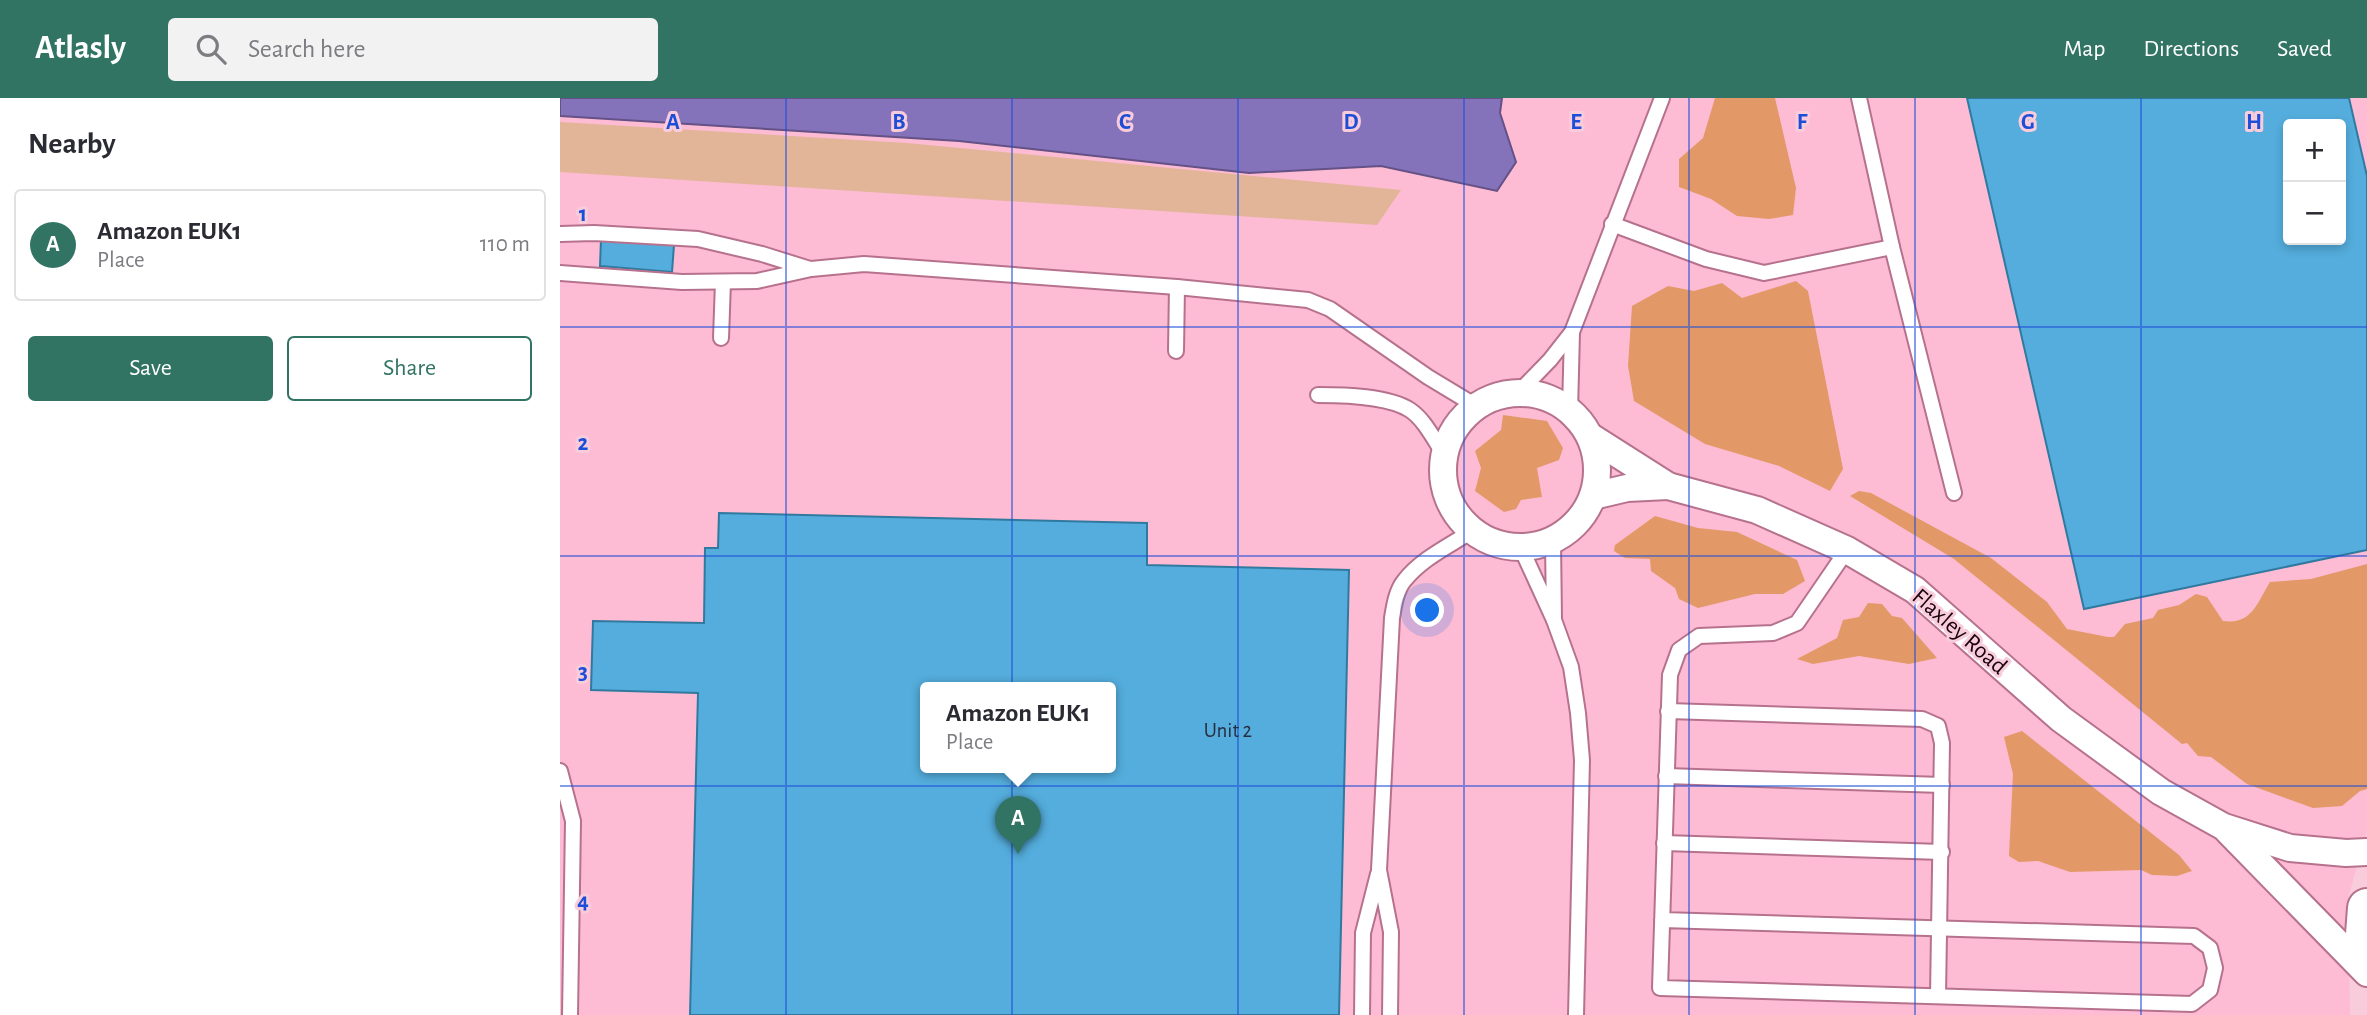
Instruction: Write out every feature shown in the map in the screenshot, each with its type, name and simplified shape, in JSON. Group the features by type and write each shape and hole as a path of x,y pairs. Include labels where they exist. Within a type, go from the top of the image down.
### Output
{"main road":[{"path":"2367,908 2364,948 2367,956"}],"street":[{"path":"1518,393 1537,395 1555,401 1582,423 1591,437 1597,456 1598,477 1584,515 1570,530 1553,541 1521,548 1504,546 1472,531 1457,515 1447,496 1443,475 1444,454 1450,435 1461,419 1476,406 1496,396 1518,393"},
{"path":"1591,437 1668,486"},
{"path":"1593,496 1627,488 1668,486"},
{"name":"Flaxley Road","path":"1668,486 1757,510 1847,550 1915,590 2061,719 2161,792 2224,827 2290,848 2367,852"},
{"name":"Flaxley Road","path":"2224,827 2367,974"}],"lane":[{"path":"1570,411 1572,332 1662,98"},
{"path":"1860,98 1892,247 1954,494"},
{"path":"1612,224 1706,259 1764,273 1892,247"},
{"path":"560,234 594,233 698,239 811,269"},
{"path":"560,273 682,282 757,281 811,269 864,264 1177,287 1308,300 1330,309 1428,377 1476,406"},
{"path":"721,338 723,282"},
{"path":"1175,351 1177,287"},
{"path":"1518,393 1572,332"},
{"path":"1318,395 1380,400 1410,410 1444,454"},
{"path":"1362,1015 1363,933 1379,870 1392,618 1397,596 1404,582 1431,557 1472,531"},
{"path":"1553,541 1554,620"},
{"path":"1521,548 1554,620 1571,667 1578,713 1582,760 1576,1015"},
{"path":"1662,920 2194,936 2210,948 2215,968 2210,990 2192,1004 1660,988 1668,711 1670,675 1679,650 1699,636 1773,633 1797,624 1847,550"},
{"path":"1668,711 1922,719 1938,726 1942,743 1938,996"},
{"path":"560,771 573,821 570,1015"},
{"path":"1666,776 1942,785"},
{"path":"1664,843 1942,852"},
{"path":"1379,870 1391,932 1390,1015"}],"shaded area":[{"path":"560,98 2367,98 2367,831 2348,898 2350,1015 560,1015"},
{"path":"560,98 1502,98 1500,113 1516,162 1497,191 1381,166 1249,173 959,141 560,116"},
{"path":"1715,98 1775,98 1796,188 1793,215 1769,219 1737,216 1711,199 1679,187 1679,159 1703,138"},
{"path":"560,122 907,143 1401,190 1377,225 560,172"},
{"path":"1796,281 1808,291 1843,469 1830,491 1779,466 1705,444 1634,401 1628,366 1632,306 1668,286 1694,291 1722,283 1742,298"},
{"path":"1503,415 1547,421 1563,448 1559,460 1537,468 1542,497 1521,500 1516,509 1504,512 1475,491 1481,468 1475,451 1501,430"},
{"path":"1859,491 1871,493 1991,558 2047,602 2067,629 2108,637 2114,637 2125,624 2153,618 2158,610 2179,605 2196,594 2207,597 2223,621 2241,620 2257,605 2270,582 2311,579 2367,564 2367,789 2360,791 2342,806 2313,808 2247,784 2211,757 2198,756 2187,743 2182,744 1954,559 1850,496"},
{"path":"1655,516 1698,528 1737,532 1797,560 1805,581 1783,594 1755,594 1698,608 1679,599 1675,588 1651,571 1650,559 1625,558 1614,551 1615,545"},
{"path":"1868,603 1882,604 1892,616 1902,618 1937,658 1909,664 1859,656 1813,664 1797,659 1837,638 1843,620 1859,617"},
{"path":"2022,731 2179,855 2192,871 2177,876 2152,875 2141,870 2070,872 2038,861 2019,862 2009,856 2013,774 2004,737"}],"building":[{"path":"1967,98 2349,98 2367,176 2367,550 2084,609"},
{"path":"601,239 674,245 672,272 600,266"},
{"path":"719,513 1147,523 1147,565 1349,570 1339,1015 690,1015 698,693 591,690 593,621 704,623 705,548 718,548"}],"place":[{"name":"Amazon EUK1","path":"1018,854"}]}
